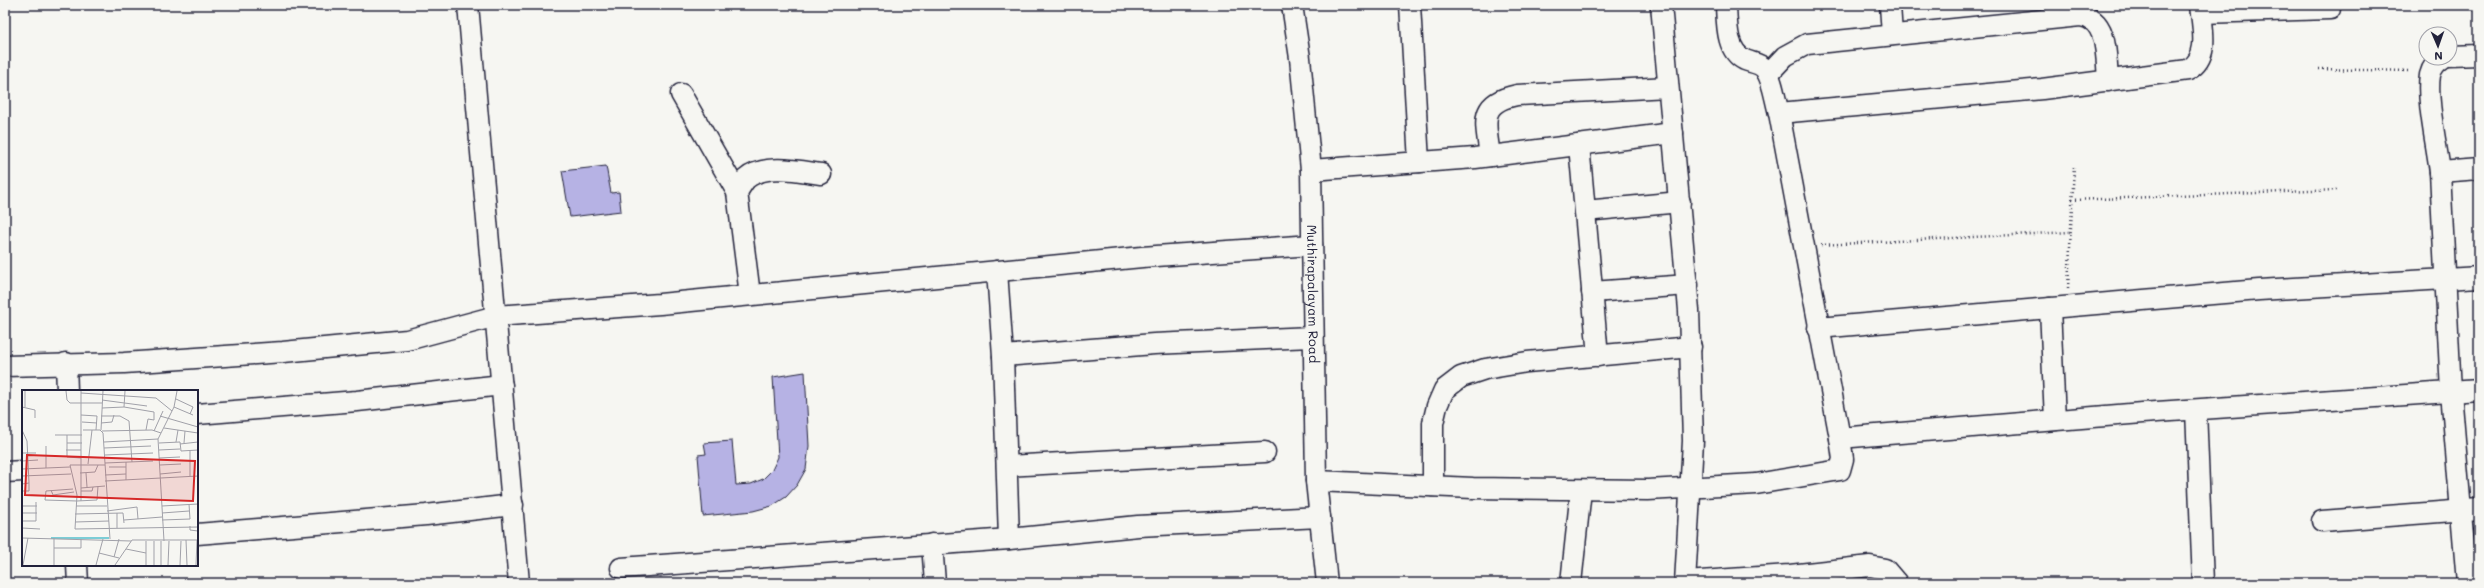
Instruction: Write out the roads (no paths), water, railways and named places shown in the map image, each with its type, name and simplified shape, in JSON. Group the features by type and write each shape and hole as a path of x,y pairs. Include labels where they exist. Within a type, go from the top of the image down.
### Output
{"street":[{"path":"468,5 519,583"},
{"name":"Muthirapalayam Road","path":"1292,5 1300,58 1311,170 1312,336 1316,481 1327,583"},
{"path":"1410,5 1419,162"},
{"path":"1661,5 1688,285 1694,441 1685,582 1790,575 1870,566 1885,569 1897,583"},
{"path":"1316,481 1581,490 1756,484 1835,473 1840,470 1842,465 1840,438 1818,328 1779,113 1768,74 1758,64 1747,61 1735,53 1731,45 1726,5"},
{"path":"1890,5 1892,36"},
{"path":"1779,113 2174,74 2196,66 2202,58 2203,46 2200,9 2330,9"},
{"path":"1768,74 1784,56 1807,44 2089,16 2096,23 2102,34 2108,81"},
{"path":"2458,56 2479,55"},
{"path":"2434,66 2430,74 2430,89 2440,172 2451,392 2456,451 2470,509 2467,583"},
{"path":"1490,156 1486,123 1492,104 1504,98 1517,95 1668,87"},
{"path":"681,94 737,192 750,295"},
{"path":"1311,170 1490,156 1673,133"},
{"path":"1579,145 1598,356"},
{"path":"2440,172 2479,169"},
{"path":"737,192 747,179 760,172 792,170 821,174"},
{"path":"1585,210 1680,202"},
{"path":"5,366 66,363 124,363 190,359 407,340 496,316 750,295 1142,257 1312,245"},
{"path":"997,271 1003,356 1009,539"},
{"path":"1818,328 2259,290 2479,277"},
{"path":"1592,292 1688,285"},
{"path":"2050,308 2055,420"},
{"path":"1003,356 1154,344 1312,336"},
{"path":"1433,486 1433,423 1437,406 1444,390 1461,377 1485,369 1690,347"},
{"path":"66,363 67,390"},
{"path":"198,414 342,402 502,385"},
{"path":"1840,438 2055,420 2479,390"},
{"path":"2196,410 2203,583"},
{"path":"1007,466 1266,452"},
{"path":"5,472 22,471"},
{"path":"1572,583 1581,490"},
{"path":"198,534 426,515 513,505"},
{"path":"2322,521 2470,509"},
{"path":"621,568 1009,539 1138,526 1320,517"},
{"path":"932,544 935,583"},
{"path":"77,566 78,583"}]}
